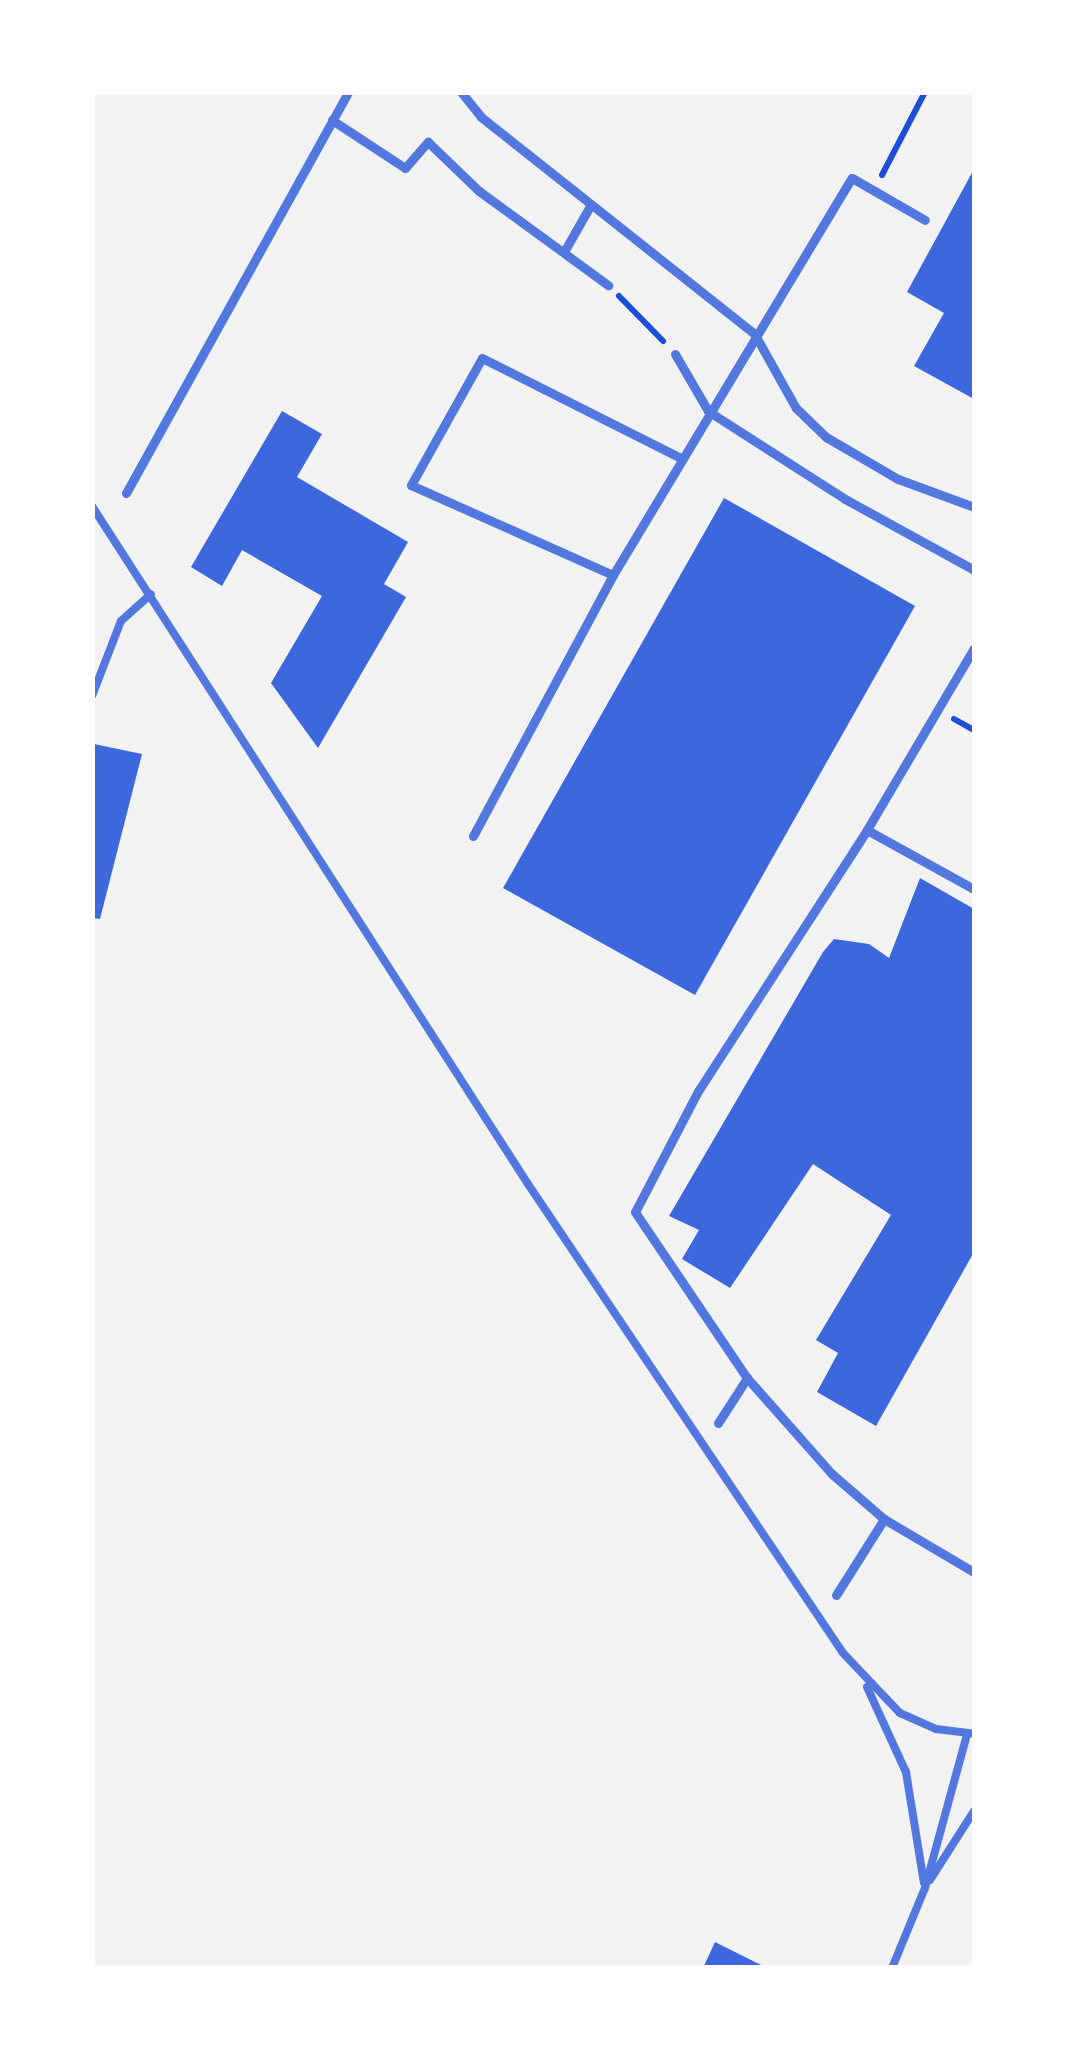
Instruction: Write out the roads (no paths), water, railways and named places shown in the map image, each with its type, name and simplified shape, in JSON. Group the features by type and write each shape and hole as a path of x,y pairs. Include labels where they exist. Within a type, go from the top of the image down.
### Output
{"street":[{"path":"126,493 348,92"},
{"path":"460,92 590,206 754,333 796,408 826,437 898,480 974,507"},
{"path":"332,120 406,168 428,142 479,191 608,285"},
{"path":"473,836 613,574 754,333 852,178 926,220"},
{"path":"565,250 590,206"},
{"path":"675,354 708,412 974,570"},
{"path":"613,574 410,485 482,358 681,458"},
{"path":"974,648 866,830 758,991 635,1212 747,1378 832,1474 884,1519 974,1572"},
{"path":"866,830 974,889"},
{"path":"718,1423 747,1378"},
{"path":"836,1595 884,1519"}],"lane":[{"path":"92,506 539,1200 863,1679 906,1772 925,1888"},
{"path":"92,696 122,621 151,594"},
{"path":"863,1679 900,1714 971,1734 925,1888 892,1968"},
{"path":"925,1888 974,1811"}]}
